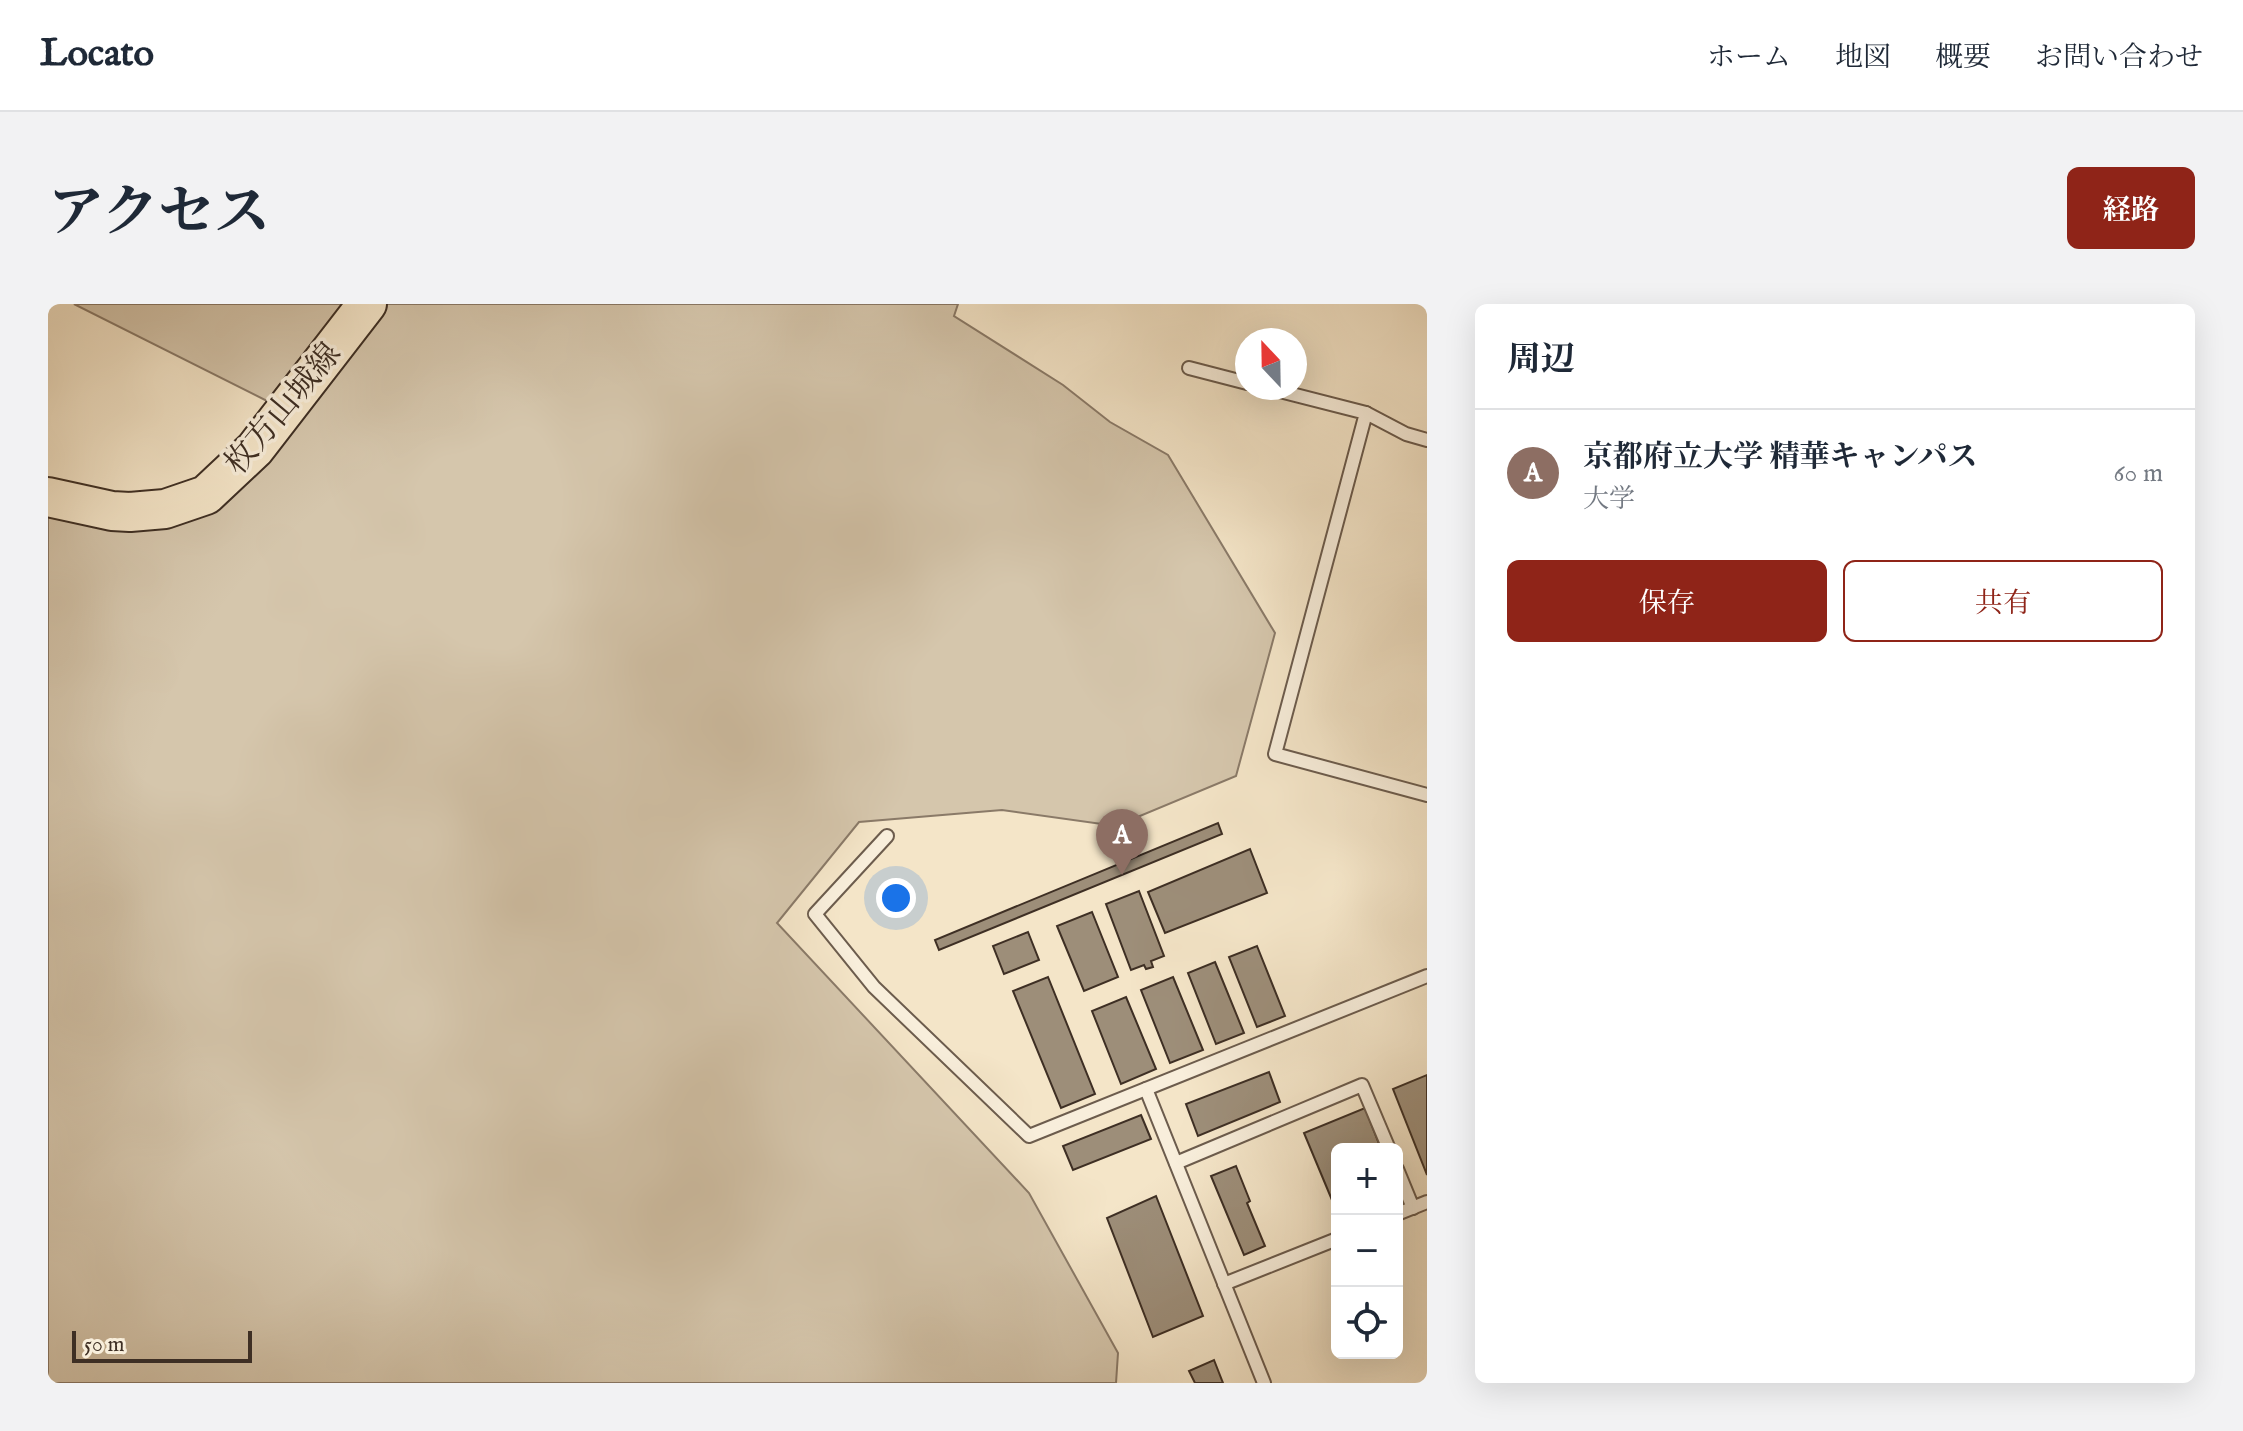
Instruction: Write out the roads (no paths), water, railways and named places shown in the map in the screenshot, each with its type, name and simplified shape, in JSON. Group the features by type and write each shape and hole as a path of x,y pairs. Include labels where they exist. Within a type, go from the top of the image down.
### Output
{"main road":[{"name":"枚方山城線","path":"48,497 130,512 165,509 206,495 255,449 367,304"}],"lane":[{"path":"1189,368 1235,380"},
{"path":"1307,398 1366,413 1406,434 1427,440"},
{"path":"1366,413 1275,754 1427,795"},
{"path":"887,836 815,914 874,987 1029,1136 1427,976"},
{"path":"1176,1163 1362,1085 1386,1143"},
{"path":"1146,1089 1264,1383"},
{"path":"1403,1184 1413,1208"},
{"path":"1403,1212 1427,1202"},
{"path":"1224,1284 1331,1241"}],"place":[{"name":"京都府立大学 精華キャンパス","path":"1122,875"}]}
